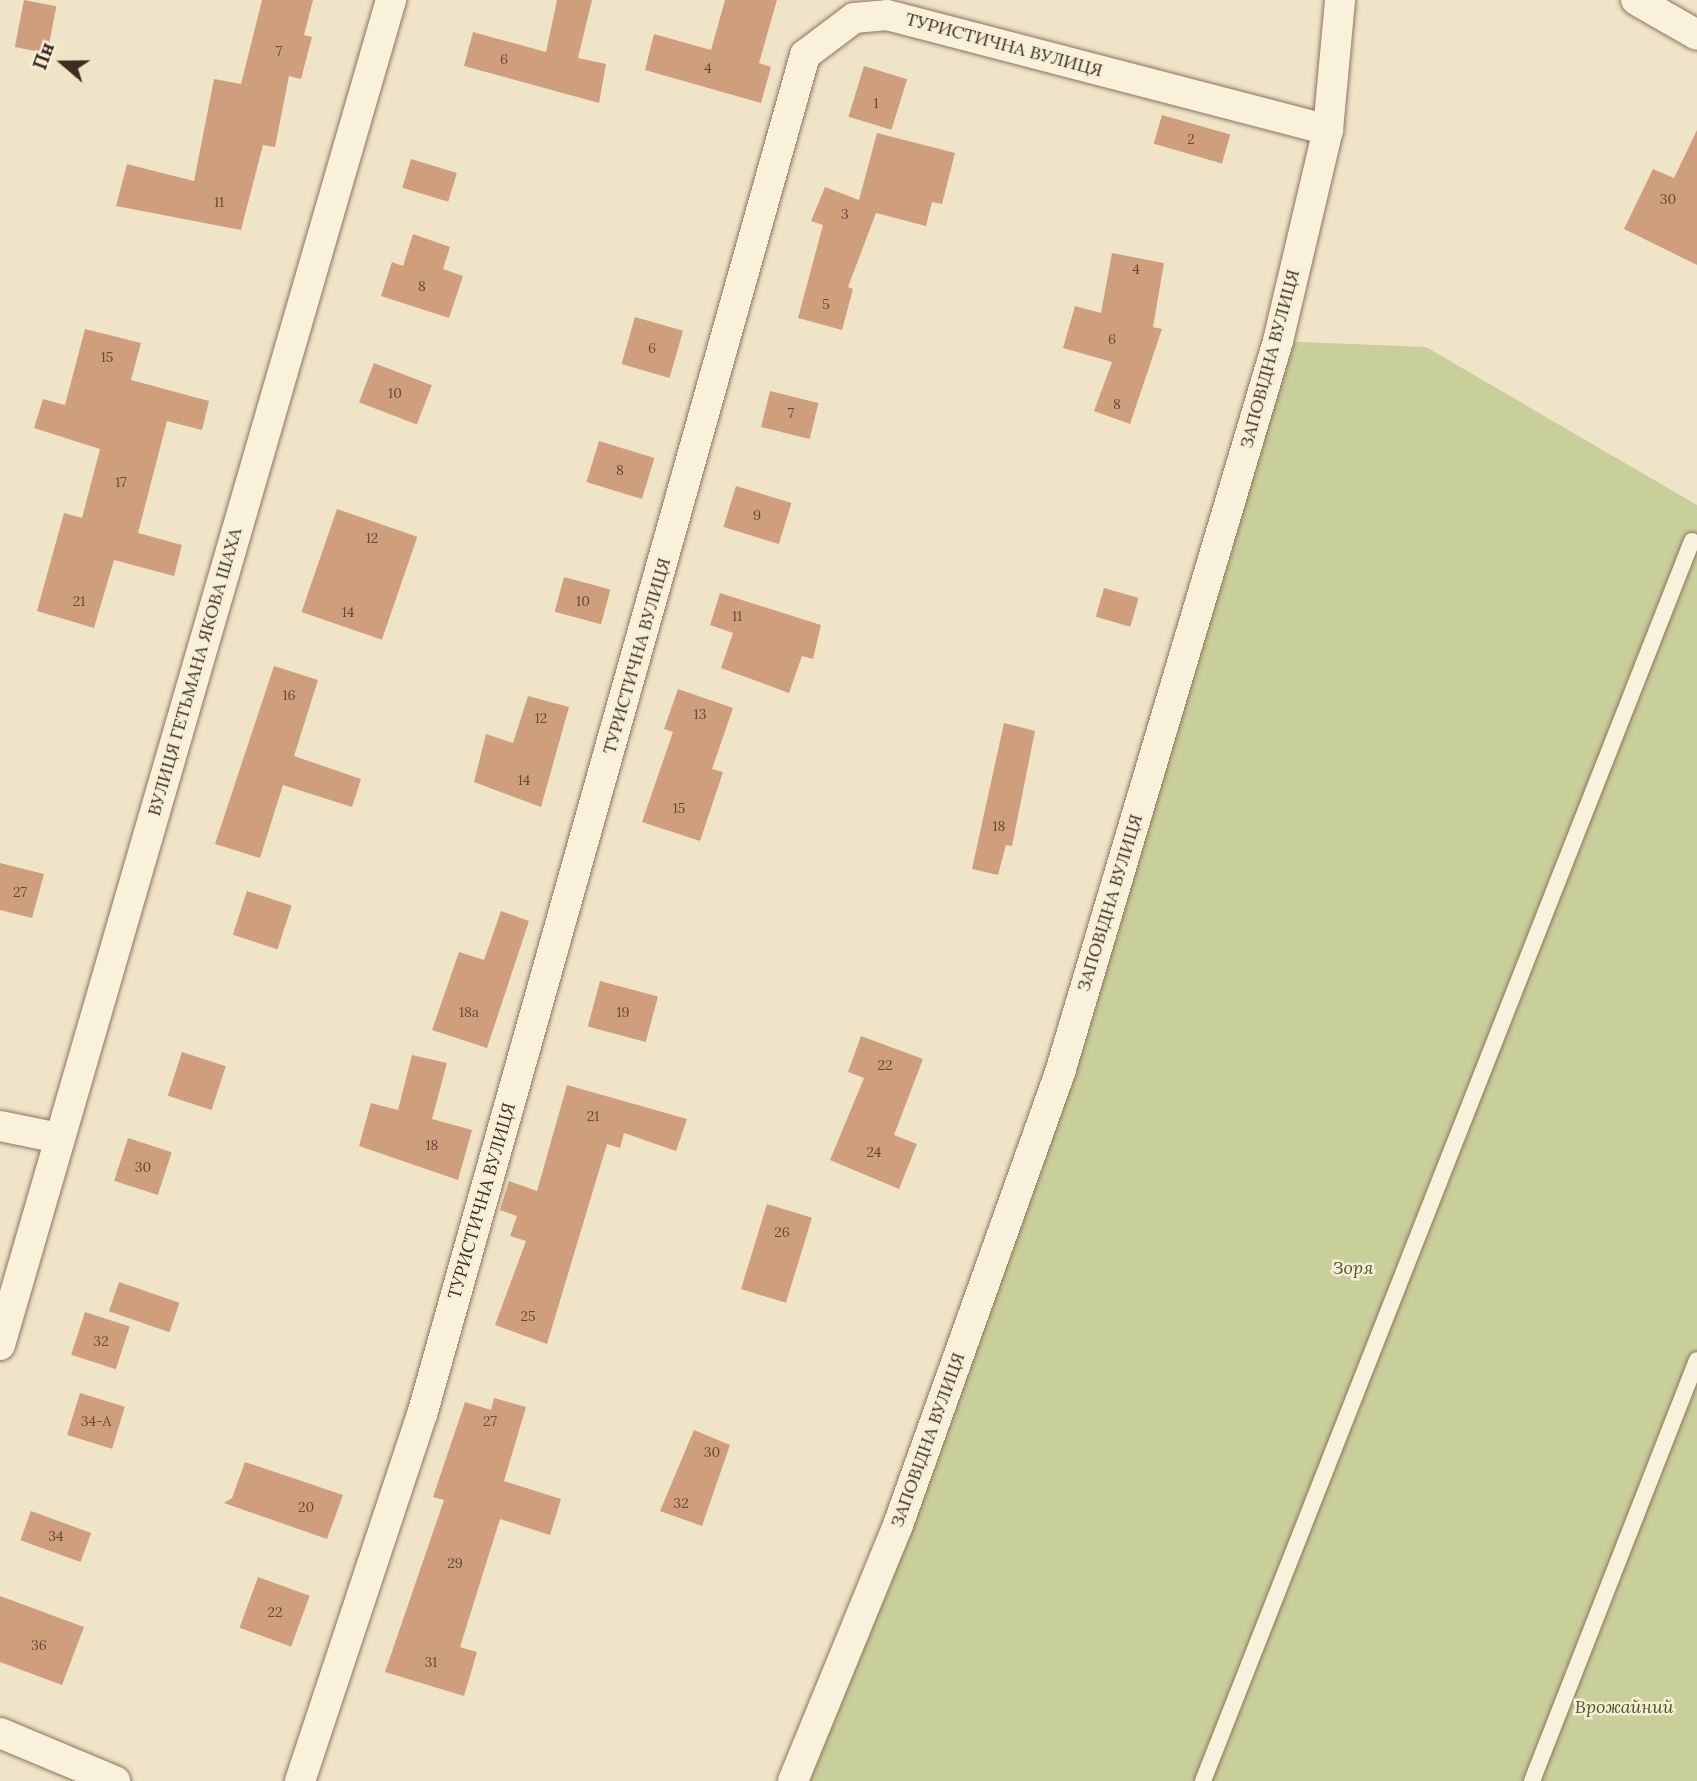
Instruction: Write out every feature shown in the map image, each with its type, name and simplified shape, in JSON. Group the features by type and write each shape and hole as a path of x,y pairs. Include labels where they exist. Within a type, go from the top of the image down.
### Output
{"street":[{"name":"ВУЛИЦЯ ГЕТЬМАНА ЯКОВА ШАХА","path":"0,1345 391,0"},
{"name":"ЗАПОВІДНА ВУЛИЦЯ","path":"793,1781 898,1525 1061,1069 1278,341 1328,130 1340,0"},
{"path":"1636,0 1697,35"},
{"name":"ТУРИСТИЧНА ВУЛИЦЯ","path":"300,1781 422,1415 806,55 854,18 887,15 1328,130"},
{"path":"0,1126 59,1138"},
{"path":"0,1733 115,1781"}],"lane":[{"path":"1203,1781 1692,541"},
{"path":"1532,1781 1697,1360"}],"green space":[{"name":"Зоря","path":"1278,341 1426,347 1697,505 1697,1781 793,1781 1061,1069"}],"building":[{"path":"24,0 56,6 47,53 15,47"},
{"path":"262,0 313,0 304,35 312,37 301,79 289,76 275,147 263,145 241,230 116,206 127,164 194,181 214,79 241,84"},
{"path":"557,0 592,0 578,58 606,64 599,103 464,66 473,32 546,52"},
{"path":"725,0 777,0 759,63 771,67 761,103 645,70 654,34 711,50"},
{"path":"864,66 907,79 892,130 849,117"},
{"path":"1162,115 1230,135 1222,163 1154,144"},
{"path":"1697,130 1697,265 1624,229 1653,169 1674,178"},
{"path":"877,133 955,153 942,204 932,202 926,226 876,213 848,287 853,289 842,330 798,318 823,225 811,221 825,187 859,200"},
{"path":"411,159 457,173 448,202 402,188"},
{"path":"413,234 450,247 443,269 463,276 449,318 381,296 392,262 403,266"},
{"path":"1112,253 1164,263 1153,327 1162,329 1130,424 1094,411 1112,362 1063,348 1075,306 1101,313"},
{"path":"635,317 683,331 670,378 621,364"},
{"path":"85,329 141,343 131,380 209,401 202,430 167,421 138,533 182,545 174,576 114,560 94,628 37,611 64,513 82,518 100,449 34,428 43,399 65,405"},
{"path":"374,363 432,385 417,424 359,402"},
{"path":"770,391 819,403 810,439 761,427"},
{"path":"599,441 654,458 642,499 586,482"},
{"path":"736,486 791,503 779,544 723,527"},
{"path":"337,509 417,537 382,640 302,612"},
{"path":"564,577 610,589 601,624 555,612"},
{"path":"1104,588 1139,598 1130,627 1096,617"},
{"path":"720,593 821,625 813,659 802,656 789,693 721,668 733,633 710,625"},
{"path":"274,666 318,680 294,756 361,779 352,807 283,785 260,858 215,844"},
{"path":"678,689 733,708 712,769 723,772 700,841 642,822 673,732 664,729"},
{"path":"528,696 569,707 541,807 474,782 486,734 513,743"},
{"path":"1004,723 1035,731 1012,846 1006,845 998,875 972,869"},
{"path":"0,863 44,874 32,918 0,910"},
{"path":"247,891 292,906 277,949 233,935"},
{"path":"501,911 529,921 487,1048 432,1030 459,952 484,960"},
{"path":"600,981 658,997 646,1042 588,1026"},
{"path":"861,1036 923,1059 894,1135 917,1144 899,1189 830,1160 864,1078 848,1072"},
{"path":"182,1052 226,1066 212,1110 168,1096"},
{"path":"412,1055 447,1063 432,1119 472,1130 458,1180 359,1146 371,1103 398,1110"},
{"path":"567,1085 687,1119 676,1151 624,1133 620,1148 607,1144 547,1344 495,1325 526,1241 510,1236 517,1216 500,1210 509,1181 537,1191"},
{"path":"128,1138 172,1152 158,1195 114,1181"},
{"path":"767,1204 812,1218 786,1303 741,1289"},
{"path":"119,1282 180,1303 169,1332 109,1311"},
{"path":"85,1312 130,1327 116,1369 71,1355"},
{"path":"80,1393 125,1407 112,1449 67,1435"},
{"path":"494,1398 526,1407 504,1481 561,1499 550,1535 500,1519 460,1647 477,1652 464,1696 385,1672 444,1500 433,1497 465,1402 491,1410"},
{"path":"694,1430 730,1445 702,1526 660,1511"},
{"path":"245,1462 343,1495 327,1539 224,1503 232,1498"},
{"path":"31,1511 91,1533 81,1562 20,1540"},
{"path":"258,1577 310,1596 291,1647 240,1628"},
{"path":"0,1596 84,1627 62,1685 0,1662"}],"park label":[{"name":"Врожайний","path":"1624,1707"}]}
